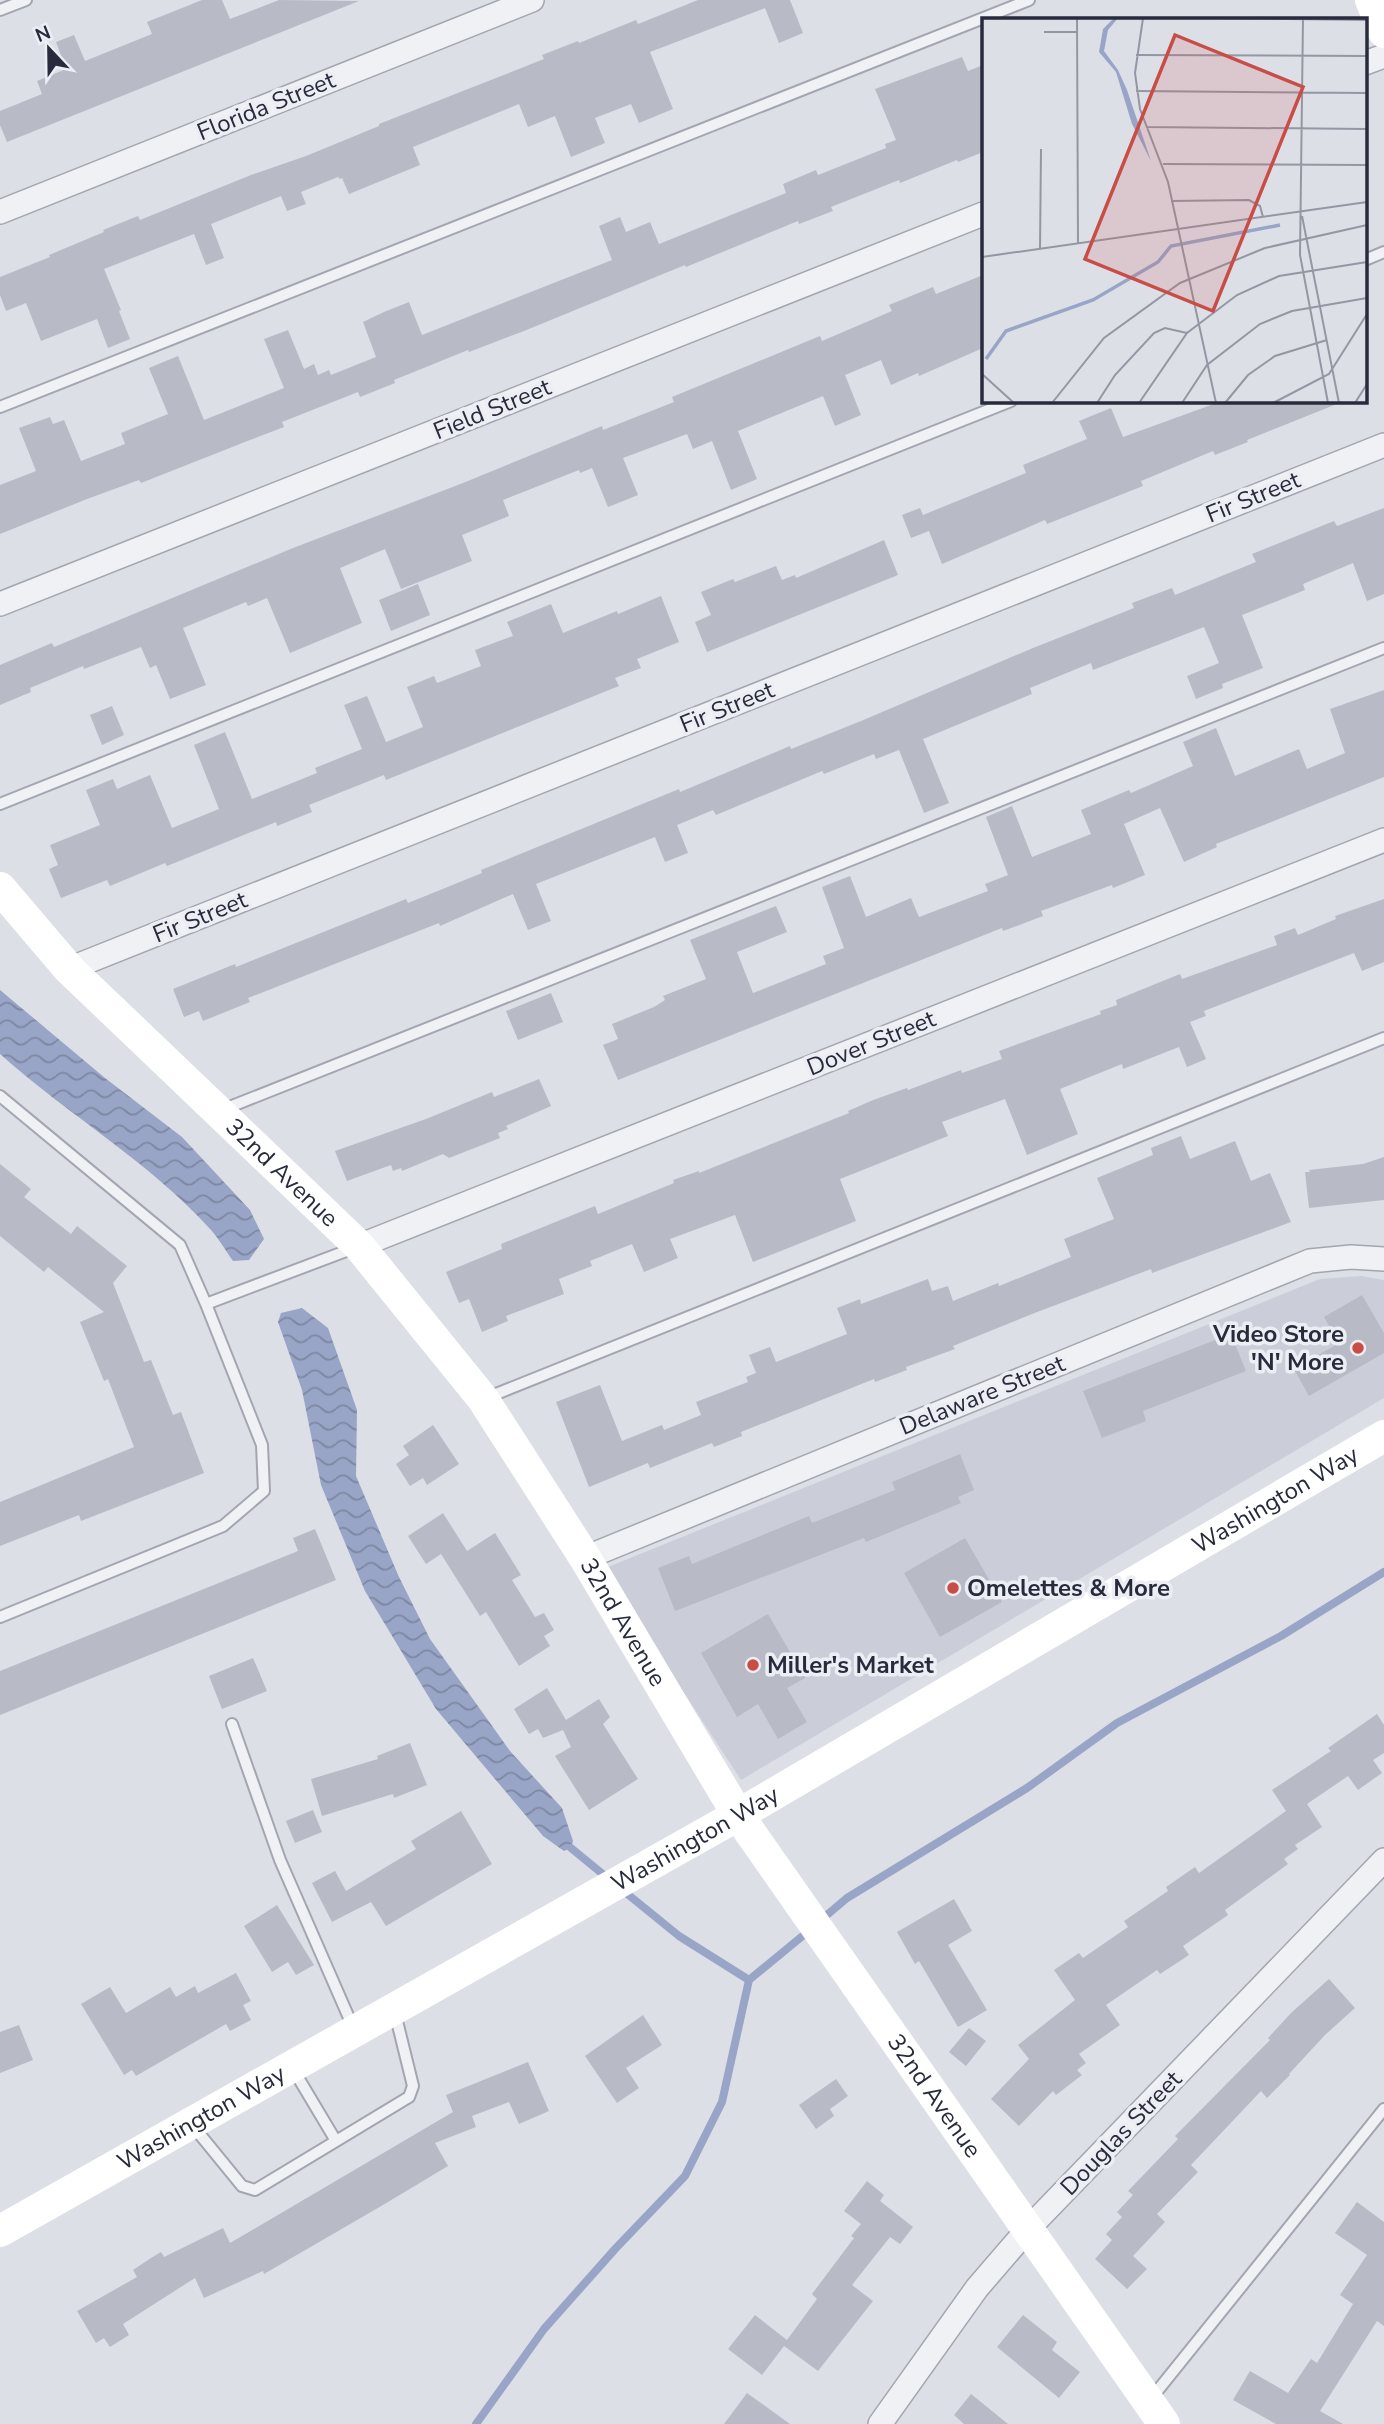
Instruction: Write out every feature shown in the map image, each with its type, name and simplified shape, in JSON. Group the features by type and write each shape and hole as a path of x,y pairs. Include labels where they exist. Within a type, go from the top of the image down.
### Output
{"street":[{"name":"Florida Street","path":"0,212 532,0"},
{"path":"1371,0 1384,33"},
{"path":"1366,63 1384,56"},
{"name":"Field Street","path":"0,604 982,214"},
{"name":"Fir Street","path":"69,969 1384,445"},
{"name":"Dover Street","path":"359,1246 1384,840"},
{"name":"32nd Avenue","path":"0,888 69,969 359,1246 483,1399 585,1558 738,1815 1156,2413"},
{"name":"Delaware Street","path":"585,1558 1310,1261 1352,1257 1384,1259"},
{"name":"Washington Way","path":"0,2231 738,1815 1384,1436"},
{"name":"Douglas Street","path":"880,2424 976,2288 1027,2230 1384,1860"}],"lane":[{"path":"0,10 26,0"},
{"path":"983,18 1029,0"},
{"path":"0,407 982,19"},
{"path":"1366,260 1384,252"},
{"path":"0,804 1008,402"},
{"path":"219,1111 1384,648"},
{"path":"483,1399 1384,1038"},
{"path":"0,1096 180,1245 262,1446 264,1491 223,1526 0,1617"},
{"path":"206,1304 359,1246"},
{"path":"232,1724 279,1860 355,2031"},
{"path":"191,2123 242,2186 255,2190 410,2097 413,2086 394,2009"},
{"path":"292,2067 336,2141"},
{"path":"1156,2413 1384,2109"}],"shaded area":[{"path":"1361,1276 1384,1280 1384,1398 741,1780 603,1569 1320,1279"}],"water":[{"path":"0,990 105,1078 182,1137 250,1210 264,1239 249,1260 233,1261 211,1230 162,1182 0,1054"},
{"path":"302,1308 328,1328 357,1410 356,1476 399,1577 430,1639 510,1751 562,1808 573,1841 571,1848 564,1851 543,1836 436,1709 365,1591 321,1485 302,1390 278,1322 281,1313"}],"building":[{"path":"202,0 222,0 230,19 279,0 359,1 7,142 0,125 0,111 42,94 37,81 66,69 56,42 74,35 85,61 152,34 147,22"},
{"path":"698,0 790,0 803,33 779,43 765,8 650,52 673,109 639,123 631,104 595,118 605,143 571,157 555,116 528,127 519,104 413,147 420,165 349,194 342,178 338,177 301,192 306,204 287,211 281,196 211,224 224,258 206,265 194,234 104,269 130,339 108,348 97,319 41,341 26,303 6,311 0,295 0,277 50,257 49,255 104,232 103,230 138,216 140,220 306,156 544,59 542,55 578,41 579,43 636,20 638,24"},
{"path":"962,57 968,71 982,65 982,152 900,183 899,180 831,207 833,211 799,224 798,221 524,331 469,352 468,350 360,397 358,392 282,422 284,427 141,483 139,480 0,534 0,485 36,471 19,428 50,417 53,424 64,420 81,461 125,444 121,433 168,414 149,368 178,356 204,420 284,388 264,339 288,330 304,369 314,364 318,375 329,370 331,375 376,357 363,322 384,312 409,302 422,335 612,260 599,226 620,217 626,232 650,222 659,244 786,193 783,184 816,170 818,175 886,148 885,144 896,140 875,89"},
{"path":"982,275 982,348 891,385 881,360 845,375 861,415 835,426 823,396 738,431 757,479 731,490 712,441 693,449 687,434 623,458 638,495 608,507 592,468 580,473 579,470 503,500 509,516 462,535 472,561 401,589 385,549 340,568 362,623 290,653 267,598 248,606 246,602 183,628 206,685 170,699 156,665 150,668 141,647 84,669 83,666 30,688 31,692 0,705 0,665 52,643 54,647 293,548 602,426 603,430 674,402 672,397 820,336 822,341 892,311 889,305 933,287 936,294"},
{"path":"1219,402 1342,402 1215,455 1213,451 1141,481 1143,486 1047,524 1045,520 942,564 929,531 911,538 902,515 920,508 923,515 1026,473 1023,465 1087,439 1079,421 1111,408 1123,437"},
{"path":"1384,508 1384,594 1367,601 1353,563 1303,584 1305,590 1242,615 1263,668 1222,684 1223,688 1196,699 1187,676 1219,663 1204,627 1093,670 1091,663 1030,688 1032,694 923,739 949,803 924,813 899,750 876,759 874,754 824,774 822,771 716,815 713,810 677,825 688,853 665,862 655,837 536,884 551,921 528,930 513,894 440,926 439,923 248,998 250,1002 203,1021 199,1011 184,1017 173,989 235,964 236,967 406,899 408,903 482,873 481,870 679,789 680,792 790,746 791,749 1134,608 1132,603 1172,588 1175,595 1256,562 1252,554 1334,521 1337,526"},
{"path":"884,540 898,575 707,652 695,622 711,615 701,592 776,566 782,580 795,575 796,578"},
{"path":"418,584 430,615 391,631 379,600"},
{"path":"661,596 679,642 637,659 641,668 615,678 619,686 386,780 384,775 309,805 312,812 277,826 276,822 167,866 165,863 110,886 107,880 61,898 49,869 58,865 50,845 100,825 86,790 113,779 117,789 150,775 172,828 219,809 194,745 225,732 252,799 317,773 315,768 362,749 344,705 367,696 386,742 423,727 407,687 434,676 437,683 481,666 475,650 513,636 507,622 551,604 563,633"},
{"path":"1384,690 1384,777 1216,844 1217,847 1184,862 1160,808 1124,824 1145,875 1041,911 1043,916 1003,931 1002,928 618,1080 603,1045 618,1039 612,1024 654,1007 665,1000 663,996 706,979 690,940 776,906 787,932 737,952 753,993 826,964 823,956 844,948 822,887 850,876 866,917 911,898 919,917 988,891 985,884 1008,875 986,817 1012,806 1032,857 1091,834 1081,810 1129,790 1131,793 1193,766 1183,742 1216,728 1235,776 1299,749 1307,769 1345,753 1330,709"},
{"path":"112,706 124,735 102,745 90,715"},
{"path":"1384,899 1384,962 1362,971 1354,953 1204,1011 1206,1016 1190,1022 1206,1059 1187,1067 1179,1047 1123,1069 1122,1064 1060,1089 1078,1134 1027,1155 1005,1099 942,1122 948,1136 840,1179 856,1221 753,1262 735,1215 670,1239 678,1258 644,1272 632,1244 590,1261 592,1266 559,1279 564,1294 506,1316 508,1321 482,1332 469,1299 459,1303 446,1272 502,1249 501,1244 595,1206 598,1214 674,1183 673,1180 699,1173 849,1113 848,1111 873,1100 1002,1059 999,1051 1101,1014 1100,1011 1117,1005 1116,1000 1180,974 1182,979 1277,945 1274,936 1295,928 1298,935 1336,919 1335,916"},
{"path":"551,993 563,1022 518,1040 506,1011"},
{"path":"539,1079 551,1106 506,1126 508,1129 498,1133 500,1138 449,1158 443,1154 402,1171 401,1168 393,1171 391,1165 347,1181 335,1151 492,1092 494,1097"},
{"path":"1181,1136 1190,1159 1235,1141 1251,1181 1270,1173 1291,1222 1152,1273 1151,1269 1032,1314 953,1346 955,1349 906,1367 907,1370 875,1382 874,1379 741,1432 742,1436 714,1447 712,1443 650,1468 648,1463 589,1487 556,1402 600,1385 622,1441 662,1425 664,1430 701,1415 696,1402 748,1382 746,1377 756,1373 749,1355 770,1347 776,1362 847,1334 837,1308 860,1299 861,1304 928,1279 932,1291 948,1286 953,1301 1071,1257 1064,1239 1114,1219 1097,1178 1153,1155 1151,1148"},
{"path":"1384,1157 1384,1200 1309,1208 1305,1172 1363,1164"},
{"path":"0,1164 31,1189 24,1197 71,1234 77,1226 127,1266 113,1283 144,1362 151,1360 173,1415 181,1412 204,1473 81,1521 79,1515 0,1546 0,1502 134,1447 108,1379 104,1381 80,1322 104,1312 48,1267 44,1272 0,1236"},
{"name":"Video Store 'N' More","path":"1362,1295 1384,1333 1384,1353 1309,1396 1294,1369 1339,1343 1324,1317"},
{"path":"1231,1334 1246,1371 1143,1411 1146,1421 1102,1438 1083,1391"},
{"path":"433,1425 459,1464 427,1485 423,1478 410,1486 396,1464 409,1455 403,1446"},
{"path":"960,1454 974,1490 958,1497 961,1503 866,1542 864,1538 675,1611 658,1568 689,1556 692,1564 809,1516 812,1523 895,1490 892,1482"},
{"path":"443,1513 467,1551 495,1533 521,1575 512,1580 535,1617 544,1613 554,1630 544,1636 550,1646 519,1666 486,1612 480,1616 441,1554 426,1564 408,1536"},
{"path":"315,1529 336,1580 0,1715 0,1671 298,1551 293,1538"},
{"name":"Omelettes & More","path":"965,1538 1002,1602 940,1637 904,1573"},
{"name":"Miller's Market","path":"768,1614 805,1678 787,1688 807,1722 778,1739 758,1704 737,1717 701,1653"},
{"path":"253,1658 267,1691 222,1709 209,1676"},
{"path":"547,1688 566,1720 599,1699 610,1717 603,1724 638,1779 589,1810 555,1756 571,1747 563,1730 543,1738 538,1729 529,1734 514,1709"},
{"path":"1377,1714 1384,1725 1384,1753 1373,1760 1382,1773 1358,1790 1348,1776 1307,1804 1322,1827 1295,1845 1298,1849 1284,1859 1288,1864 1225,1910 1228,1915 1183,1946 1189,1955 1160,1974 1157,1970 1106,2005 1120,2025 1079,2054 1086,2063 1077,2070 1082,2075 1056,2095 1053,2091 1019,2126 991,2099 1029,2059 1018,2045 1075,2000 1054,1970 1079,1953 1083,1958 1128,1927 1124,1921 1168,1891 1166,1887 1195,1867 1199,1873 1286,1811 1272,1790 1331,1751 1328,1748"},
{"path":"410,1743 427,1785 394,1798 393,1794 322,1816 311,1779 378,1759 377,1756"},
{"path":"313,1810 322,1832 295,1843 286,1821"},
{"path":"461,1811 492,1864 386,1926 371,1902 332,1922 312,1883 335,1871 346,1891 416,1849 411,1841"},
{"path":"954,1899 972,1931 948,1945 987,2010 958,2027 919,1961 915,1964 897,1932"},
{"path":"277,1905 314,1965 296,1975 288,1962 272,1972 244,1926"},
{"path":"236,1973 251,2001 243,2005 251,2020 230,2031 226,2024 136,2076 132,2070 124,2075 81,2004 110,1987 126,2013 170,1987 176,1997 195,1986 198,1993"},
{"path":"1329,1979 1355,2008 1325,2035 1267,2098 1261,2091 1191,2165 1198,2172 1157,2214 1165,2222 1133,2256 1147,2269 1127,2289 1095,2259 1112,2240 1106,2234 1122,2217 1117,2212 1133,2195 1128,2191 1178,2139 1175,2136 1270,2040 1268,2038 1291,2013"},
{"path":"643,2015 662,2045 626,2068 639,2088 617,2103 585,2056"},
{"path":"19,2025 33,2060 0,2073 0,2032"},
{"path":"969,2028 986,2041 966,2066 949,2052"},
{"path":"528,2062 549,2111 519,2124 509,2102 472,2116 476,2127 435,2143 448,2166 264,2274 263,2271 204,2298 195,2278 123,2324 129,2335 110,2347 104,2338 96,2343 77,2311 137,2277 133,2270 151,2258 161,2252 164,2257 223,2228 230,2243 453,2112 446,2095"},
{"path":"836,2079 848,2096 830,2109 834,2116 816,2129 799,2105"},
{"path":"867,2181 884,2195 880,2201 913,2227 900,2244 890,2237 852,2285 873,2301 818,2371 784,2346 762,2375 728,2349 755,2315 787,2340 817,2299 812,2294 854,2238 851,2236 861,2224 844,2211"},
{"path":"1357,2202 1384,2222 1384,2326 1377,2321 1320,2411 1343,2424 1276,2424 1233,2400 1250,2371 1288,2393 1311,2359 1317,2363 1353,2304 1340,2295 1367,2255 1335,2233"},
{"path":"1023,2315 1057,2342 1052,2350 1080,2372 1059,2398 997,2347"},
{"path":"747,2393 790,2424 724,2424"},
{"path":"971,2394 1008,2424 964,2424 954,2415"}],"waterway":[{"path":"821,1920 847,1898 1027,1788 1117,1723 1281,1636 1384,1572"},
{"path":"571,1848 610,1880"},
{"path":"620,1888 679,1936 749,1980"},
{"path":"476,2424 544,2329 685,2176 722,2102 749,1980 811,1929"}],"place":[{"name":"Video Store 'N' More","path":"1358,1348"},
{"name":"Omelettes & More","path":"953,1588"},
{"name":"Miller's Market","path":"753,1665"}]}
